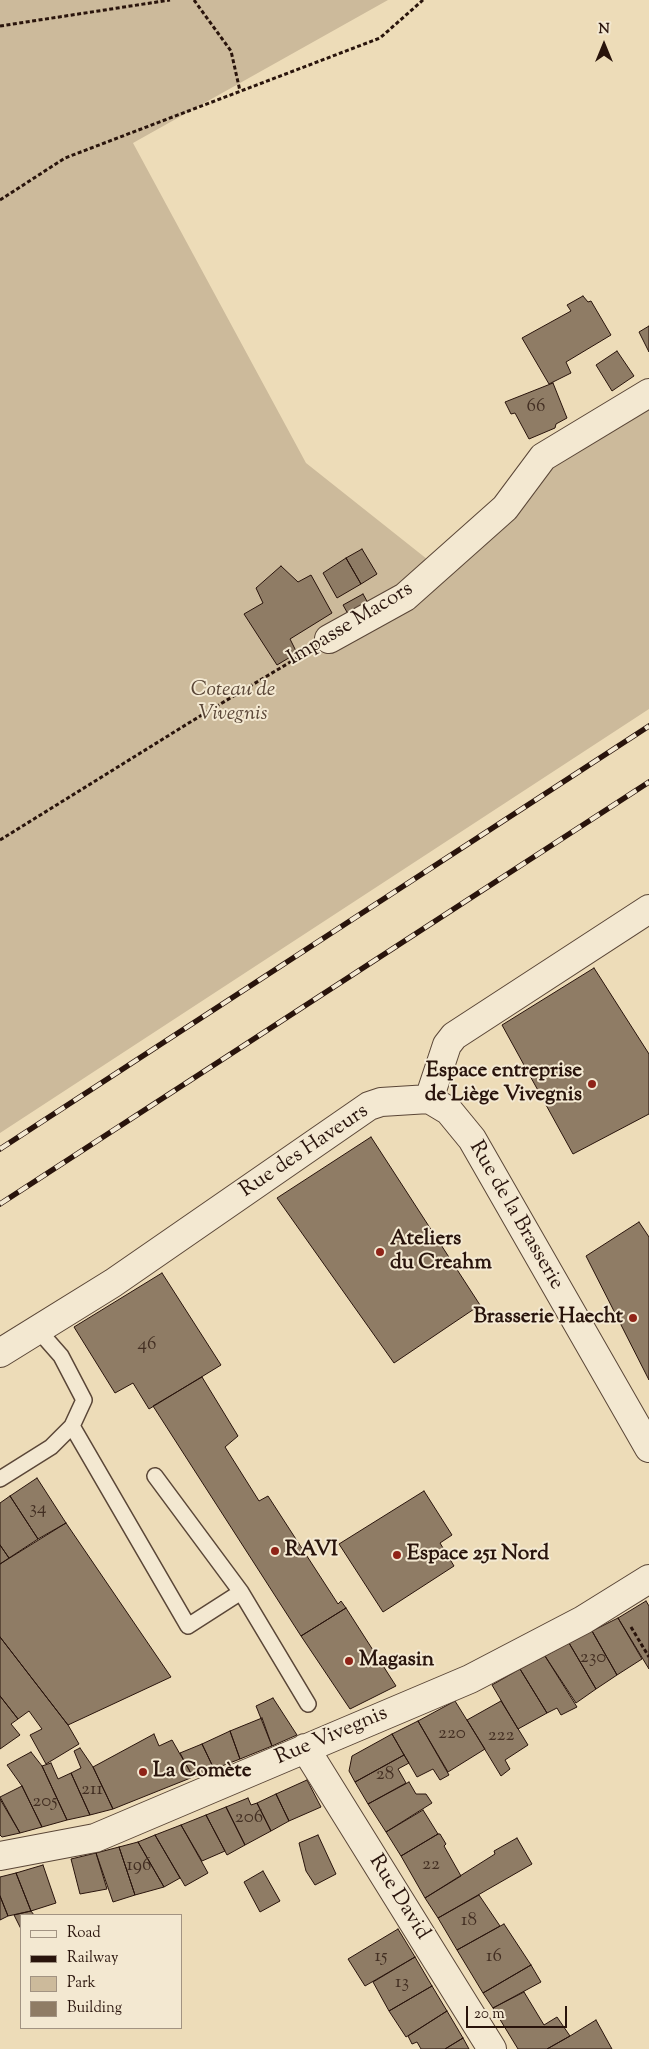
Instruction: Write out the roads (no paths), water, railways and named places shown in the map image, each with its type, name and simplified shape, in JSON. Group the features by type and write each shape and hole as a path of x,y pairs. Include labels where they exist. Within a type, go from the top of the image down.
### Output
{"street":[{"name":"Impasse Macors","path":"329,639 405,598 505,508 543,457 649,393"},
{"path":"429,1100 447,1045 454,1036 649,909"},
{"name":"Rue des Haveurs","path":"0,1353 40,1331 113,1283 369,1106 381,1102 429,1100"},
{"name":"Rue de la Brasserie","path":"429,1100 449,1111 472,1139 649,1448"},
{"name":"Rue Vivegnis","path":"0,1856 95,1838 470,1679 583,1620 649,1578"},
{"name":"Rue David","path":"305,1748 492,2049"}],"lane":[{"path":"0,1479 51,1446 72,1426 84,1400 61,1356 40,1331"},
{"path":"72,1426 188,1626 241,1592"},
{"path":"155,1476 241,1592 308,1704"}],"railway":[{"path":"0,1149 649,726"},
{"path":"0,1204 649,782"}],"place":[{"name":"Espace entreprise de Liège Vivegnis","path":"592,1084"},
{"name":"Ateliers du Creahm","path":"380,1252"},
{"name":"Brasserie Haecht","path":"633,1318"},
{"name":"RAVI","path":"275,1551"},
{"name":"Espace 251 Nord","path":"397,1555"},
{"name":"Magasin","path":"349,1661"},
{"name":"La Comète","path":"143,1772"}],"park label":[{"name":"Coteau de Vivegnis","path":"233,703"}]}
